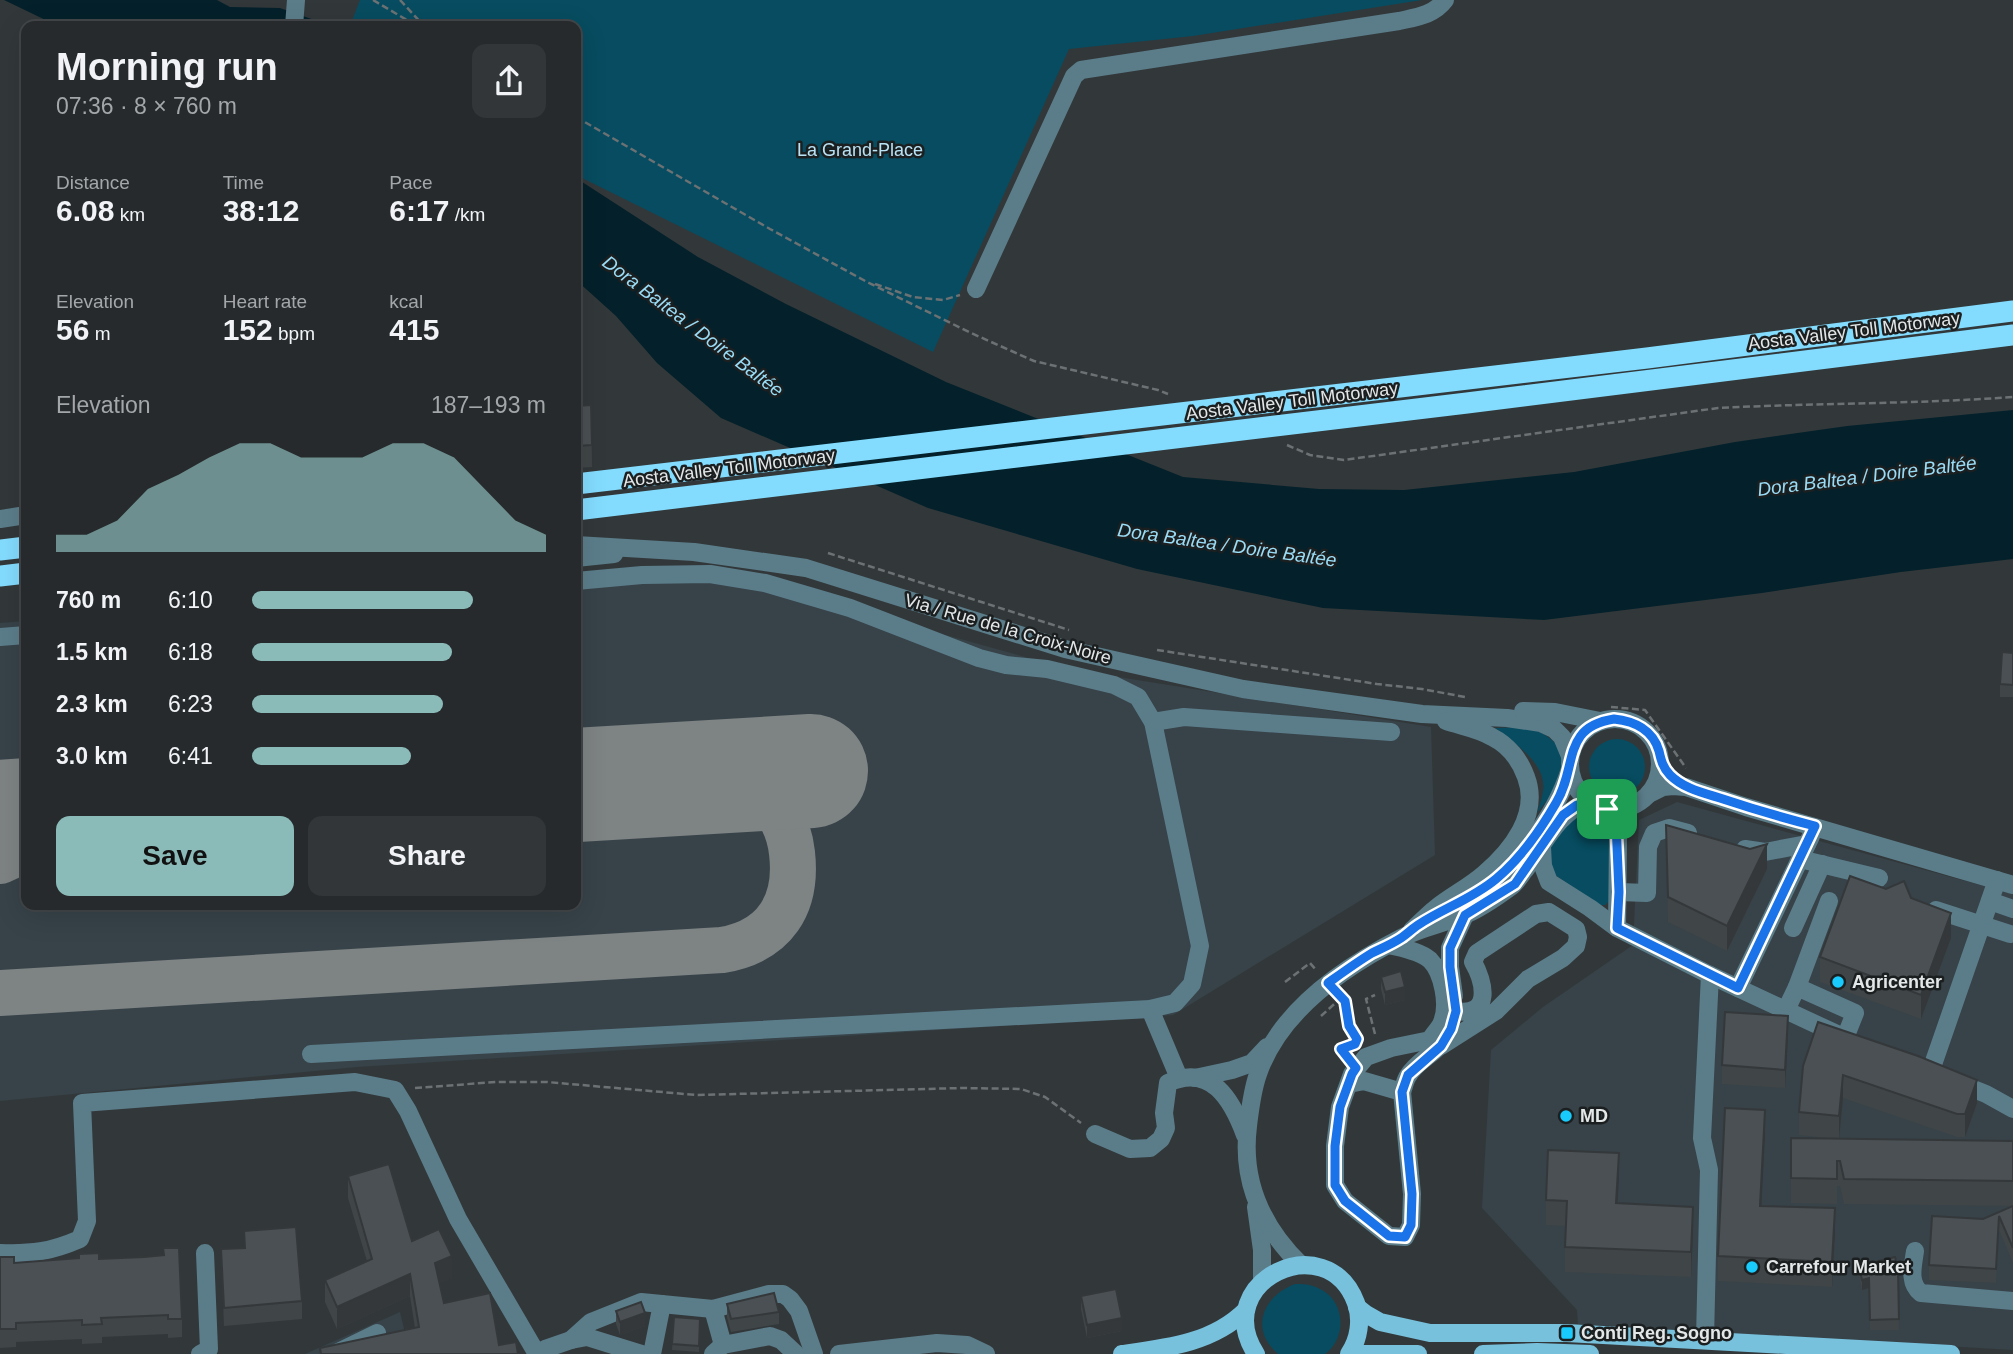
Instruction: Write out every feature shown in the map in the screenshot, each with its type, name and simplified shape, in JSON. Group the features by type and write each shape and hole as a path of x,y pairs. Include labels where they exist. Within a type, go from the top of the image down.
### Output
{"highway":[{"name":"Aosta Valley Toll Motorway","path":"581,483 1460,380 2013,311"},
{"name":"Aosta Valley Toll Motorway","path":"581,509 2013,335"},
{"path":"0,550 21,548"},
{"path":"0,576 21,574"}],"main road":[{"path":"1256,1354 1245,1326 1250,1298 1262,1282 1278,1270 1301,1265 1317,1267 1346,1285 1357,1307 1359,1330 1349,1354"},
{"path":"1357,1307 1380,1322 1430,1333 1567,1333 1951,1354"},
{"path":"1122,1354 1200,1339 1233,1323 1247,1310"},
{"path":"1360,1354 1418,1354"},
{"path":"1483,1354 1590,1354"}],"street":[{"path":"294,21 296,0"},
{"path":"976,289 1074,76 1081,69 1399,21 1425,16 1445,0"},
{"path":"0,519 21,516"},
{"name":"Via / Rue de la Croix-Noire","path":"581,545 752,559 806,568 1065,649 1243,689 1422,713 1507,718 1541,723 1554,729 1562,737 1570,763"},
{"name":"Via / Rue de la Croix-Noire","path":"581,557 651,549"},
{"path":"311,1054 1150,1009 1175,1003 1192,984 1200,946 1153,722 1138,697 1114,685 1047,669 1006,665 979,658 850,608 765,583 710,574 642,575 581,581"},
{"path":"0,637 21,635"},
{"name":"Via / Rue de la Croix-Noire","path":"1366,706 1603,714"},
{"path":"1396,941 1434,909 1484,874 1518,836 1531,801 1530,786 1522,766 1511,751 1492,737 1422,713"},
{"path":"1418,925 1473,897 1512,864 1546,820 1562,793 1574,744 1603,714 1641,726 1658,747 1661,761 1668,773 1686,787"},
{"path":"1153,722 1184,717 1391,732"},
{"path":"1651,793 1657,783 1661,761"},
{"path":"1570,763 1576,788 1589,802 1607,809 1617,810 1636,805 1662,787 1686,787 2005,883 1990,901 1924,1070 1986,1094 2013,1109"},
{"path":"1515,884 1563,815 1577,805 1589,802"},
{"path":"1607,809 1616,823 1619,892 1617,928"},
{"path":"1738,988 1815,826"},
{"path":"1619,892 1647,893 1648,847 1654,833 1669,828 1704,837"},
{"path":"1727,844 1765,852 1804,851 1822,864 1879,878"},
{"path":"1542,847 1549,882"},
{"path":"1793,928 1822,864"},
{"path":"1095,1134 1130,1149 1150,1147 1161,1139 1166,1128 1164,1113 1168,1083 1233,1070 1252,1063 1318,991 1372,953 1465,915 1515,884 1530,881 1549,882 1617,928 1852,1041 1855,1013 1797,987"},
{"path":"1786,1010 1829,901"},
{"path":"1990,901 2013,909"},
{"path":"1936,910 2010,934"},
{"path":"1396,941 1429,960 1441,981 1446,1001 1442,1022 1430,1040 1379,1052 1366,1058 1352,1076 1340,1107 1335,1146 1335,1185 1345,1201 1389,1236 1405,1237 1411,1225 1412,1194 1402,1092 1408,1075 1441,1046 1496,1011 1528,979 1570,952 1576,946 1576,929 1549,912 1536,914 1477,953 1472,962 1480,975 1484,996 1479,1005 1471,1011 1456,1011"},
{"path":"1441,1046 1451,1029 1456,1011 1450,948 1465,915"},
{"path":"1704,1339 1709,1170 1702,1138 1710,975"},
{"path":"1150,1009 1187,1078 1217,1087 1227,1097 1234,1107 1247,1140"},
{"path":"1262,1282 1262,1250 1255,1197 1247,1169 1247,1140 1258,1074 1274,1040"},
{"path":"1352,1076 1402,1092"},
{"path":"0,1252 18,1254 55,1250 79,1239 87,1221 82,1103 355,1082 395,1090 408,1111 458,1219 526,1334 543,1352 570,1340 587,1337 642,1354"},
{"path":"1255,1197 1282,1243 1301,1265"},
{"path":"1915,1251 1912,1279 1915,1288 1921,1293 2013,1301"},
{"path":"200,1354 209,1349 205,1253"},
{"path":"570,1340 591,1322 641,1302 713,1309 769,1294 783,1294 799,1311 814,1354"},
{"path":"652,1354 662,1304"},
{"path":"713,1309 718,1350 770,1336 781,1340 796,1354"},
{"path":"334,1354 377,1333"},
{"path":"839,1354 937,1343 967,1345 986,1354"}],"path":[{"path":"373,0 409,21"},
{"path":"400,0 419,21"},
{"path":"581,120 770,229 959,328 1034,361 1170,395"},
{"path":"867,282 913,297 943,300 976,289"},
{"path":"1281,442 1310,455 1344,460 1718,408 2013,397"},
{"path":"828,553 1067,630"},
{"path":"1148,649 1470,698"},
{"path":"1603,714 1645,710 1690,775 1686,787"},
{"path":"1285,982 1310,963 1345,1001 1349,1026 1357,1039 1355,1044 1341,1049 1352,1076"},
{"path":"1375,995 1366,999 1379,1052"},
{"path":"1321,1016 1342,998"},
{"path":"395,1090 496,1082 547,1082 696,1095 949,1088 1021,1089 1045,1097 1095,1134"}],"shaded area":[{"path":"708,569 1068,669 1431,727 1435,855 1173,1015 357,1067 0,1101 0,623 21,621 21,910 581,910 581,578"},
{"path":"1677,802 2013,894 2013,1350 1578,1324 1577,1310 1482,1208 1491,1050 1543,1007 1633,945 1639,820"},
{"path":"400,1312 410,1354 305,1354"}],"green space":[{"name":"La Grand-Place","path":"360,0 1422,0 1193,36 1069,49 933,352 581,177 581,21 352,21"},
{"path":"1527,727 1544,734 1555,743 1563,764 1556,787 1537,813 1543,791 1540,771 1520,747 1495,728"},
{"path":"1611,739 1623,739 1633,743 1641,751 1645,767 1641,783 1633,791 1623,795 1611,795 1601,791 1593,783 1589,773 1589,761 1593,751 1601,743"},
{"path":"1586,814 1607,821 1612,828 1613,898 1605,905 1599,905 1552,873 1548,848 1571,819"},
{"path":"1295,1284 1309,1285 1327,1293 1338,1309 1340,1329 1332,1347 1325,1354 1278,1354 1264,1334 1262,1324 1268,1305 1284,1289"}],"water":[{"path":"4,0 217,0 230,7 280,8 317,21 48,21"},
{"name":"Dora Baltea / Doire Baltée","path":"581,181 698,257 786,304 946,382 1183,477 1319,489 1404,490 1574,472 1735,442 1847,426 2013,410 2013,559 1544,620 1323,608 1137,569 928,508 721,418 657,363 616,316 581,284"}],"building":[{"path":"591,405 592,445 581,446 581,406"},
{"path":"2002,652 2013,653 2013,685 2000,684"},
{"path":"1666,825 1750,849 1767,844 1727,926 1668,897"},
{"path":"1850,876 1886,889 1904,881 1911,898 1951,913 1921,995 1820,957"},
{"path":"1401,971 1405,987 1385,992 1381,977"},
{"path":"1725,1012 1788,1016 1785,1070 1722,1065"},
{"path":"1818,1022 1918,1056 1977,1080 1965,1114 1957,1114 1843,1075 1839,1116 1799,1112 1803,1066"},
{"path":"1725,1108 1765,1110 1760,1206 1835,1208 1832,1262 1718,1256"},
{"path":"1791,1138 2013,1141 2013,1181 1844,1179 1840,1161 1837,1161 1837,1179 1791,1178"},
{"path":"1548,1150 1619,1153 1616,1203 1693,1207 1691,1252 1565,1247 1567,1201 1546,1200"},
{"path":"389,1164 412,1241 439,1229 452,1256 435,1263 444,1303 490,1293 499,1345 516,1342 518,1354 321,1354 320,1348 419,1327 410,1274 337,1307 325,1280 372,1259 348,1176"},
{"path":"2013,1206 2013,1248 1999,1216 1996,1269 1929,1265 1932,1216 1983,1219"},
{"path":"296,1227 302,1301 224,1308 221,1249 245,1248 244,1231"},
{"path":"163,1248 179,1248 182,1319 168,1319 168,1315 101,1318 102,1324 82,1325 82,1320 16,1323 16,1329 0,1329 0,1257 14,1257 14,1263 79,1258 79,1254 99,1253 99,1259 144,1257 164,1255"},
{"path":"1895,1257 1898,1269 1899,1319 1870,1320 1869,1278 1862,1280 1859,1266"},
{"path":"1116,1289 1122,1318 1087,1325 1081,1296"},
{"path":"774,1293 779,1312 731,1319 727,1304"},
{"path":"641,1302 645,1313 620,1322 616,1311"},
{"path":"674,1317 700,1319 699,1346 672,1344"}],"taxiway":[{"path":"0,993 722,950 740,945 769,929 786,904 793,872 788,833 779,814 758,793 730,781 696,778"},
{"path":"0,861 21,851"}],"runway":[{"path":"581,785 811,771"},
{"path":"0,817 21,815"}],"place":[{"name":"Agricenter","path":"1838,982"},
{"name":"MD","path":"1566,1116"},
{"name":"Carrefour Market","path":"1752,1267"},
{"name":"Conti Reg. Sogno","path":"1567,1333"}],"route":[{"path":"1628,720 1641,726 1651,736 1668,773 1686,787 1815,826 1738,988 1617,928 1618,839 1616,823 1607,809 1589,802 1577,805 1563,815 1515,884 1465,915 1450,948 1456,1011 1451,1029 1441,1046 1408,1075 1402,1092 1412,1194 1411,1225 1405,1237 1389,1236 1345,1201 1335,1185 1335,1146 1340,1107 1356,1068 1341,1049 1355,1044 1357,1039 1349,1026 1345,1001 1328,983 1418,925 1473,897 1512,864 1546,820 1562,793 1570,769 1570,756 1581,734 1600,721 1628,720"}]}
